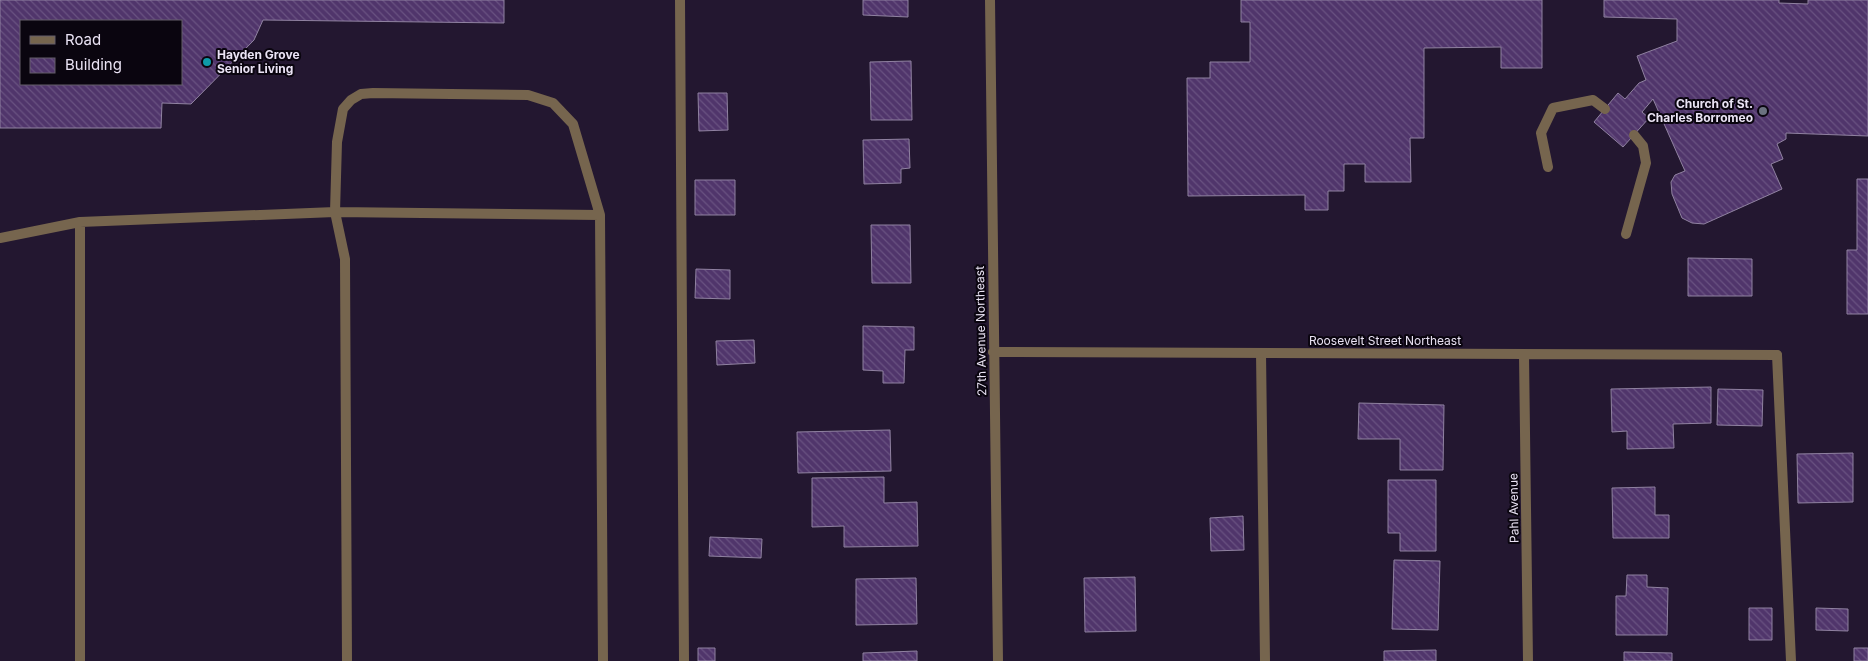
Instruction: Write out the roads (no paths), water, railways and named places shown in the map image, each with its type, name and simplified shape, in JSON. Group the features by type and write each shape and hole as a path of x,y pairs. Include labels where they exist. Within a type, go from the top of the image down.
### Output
{"street":[{"path":"680,0 684,661"},
{"name":"27th Avenue Northeast","path":"990,0 998,661"},
{"path":"347,661 345,259 335,212 337,142 343,109 351,100 361,94 373,93 528,95 553,103 573,124 600,215 603,661"},
{"path":"1548,167 1541,133 1553,108 1593,100 1605,109"},
{"path":"1626,234 1646,163 1644,146 1634,135"},
{"path":"0,238 80,222 335,212 600,215"},
{"path":"80,222 80,661"},
{"name":"Roosevelt Street Northeast","path":"993,352 1777,355 1791,661"},
{"path":"1261,353 1265,661"},
{"name":"Pahl Avenue","path":"1524,355 1528,661"}],"place":[{"name":"Hayden Grove Senior Living","path":"207,62"},
{"name":"Church of St. Charles Borromeo","path":"1763,111"}]}
